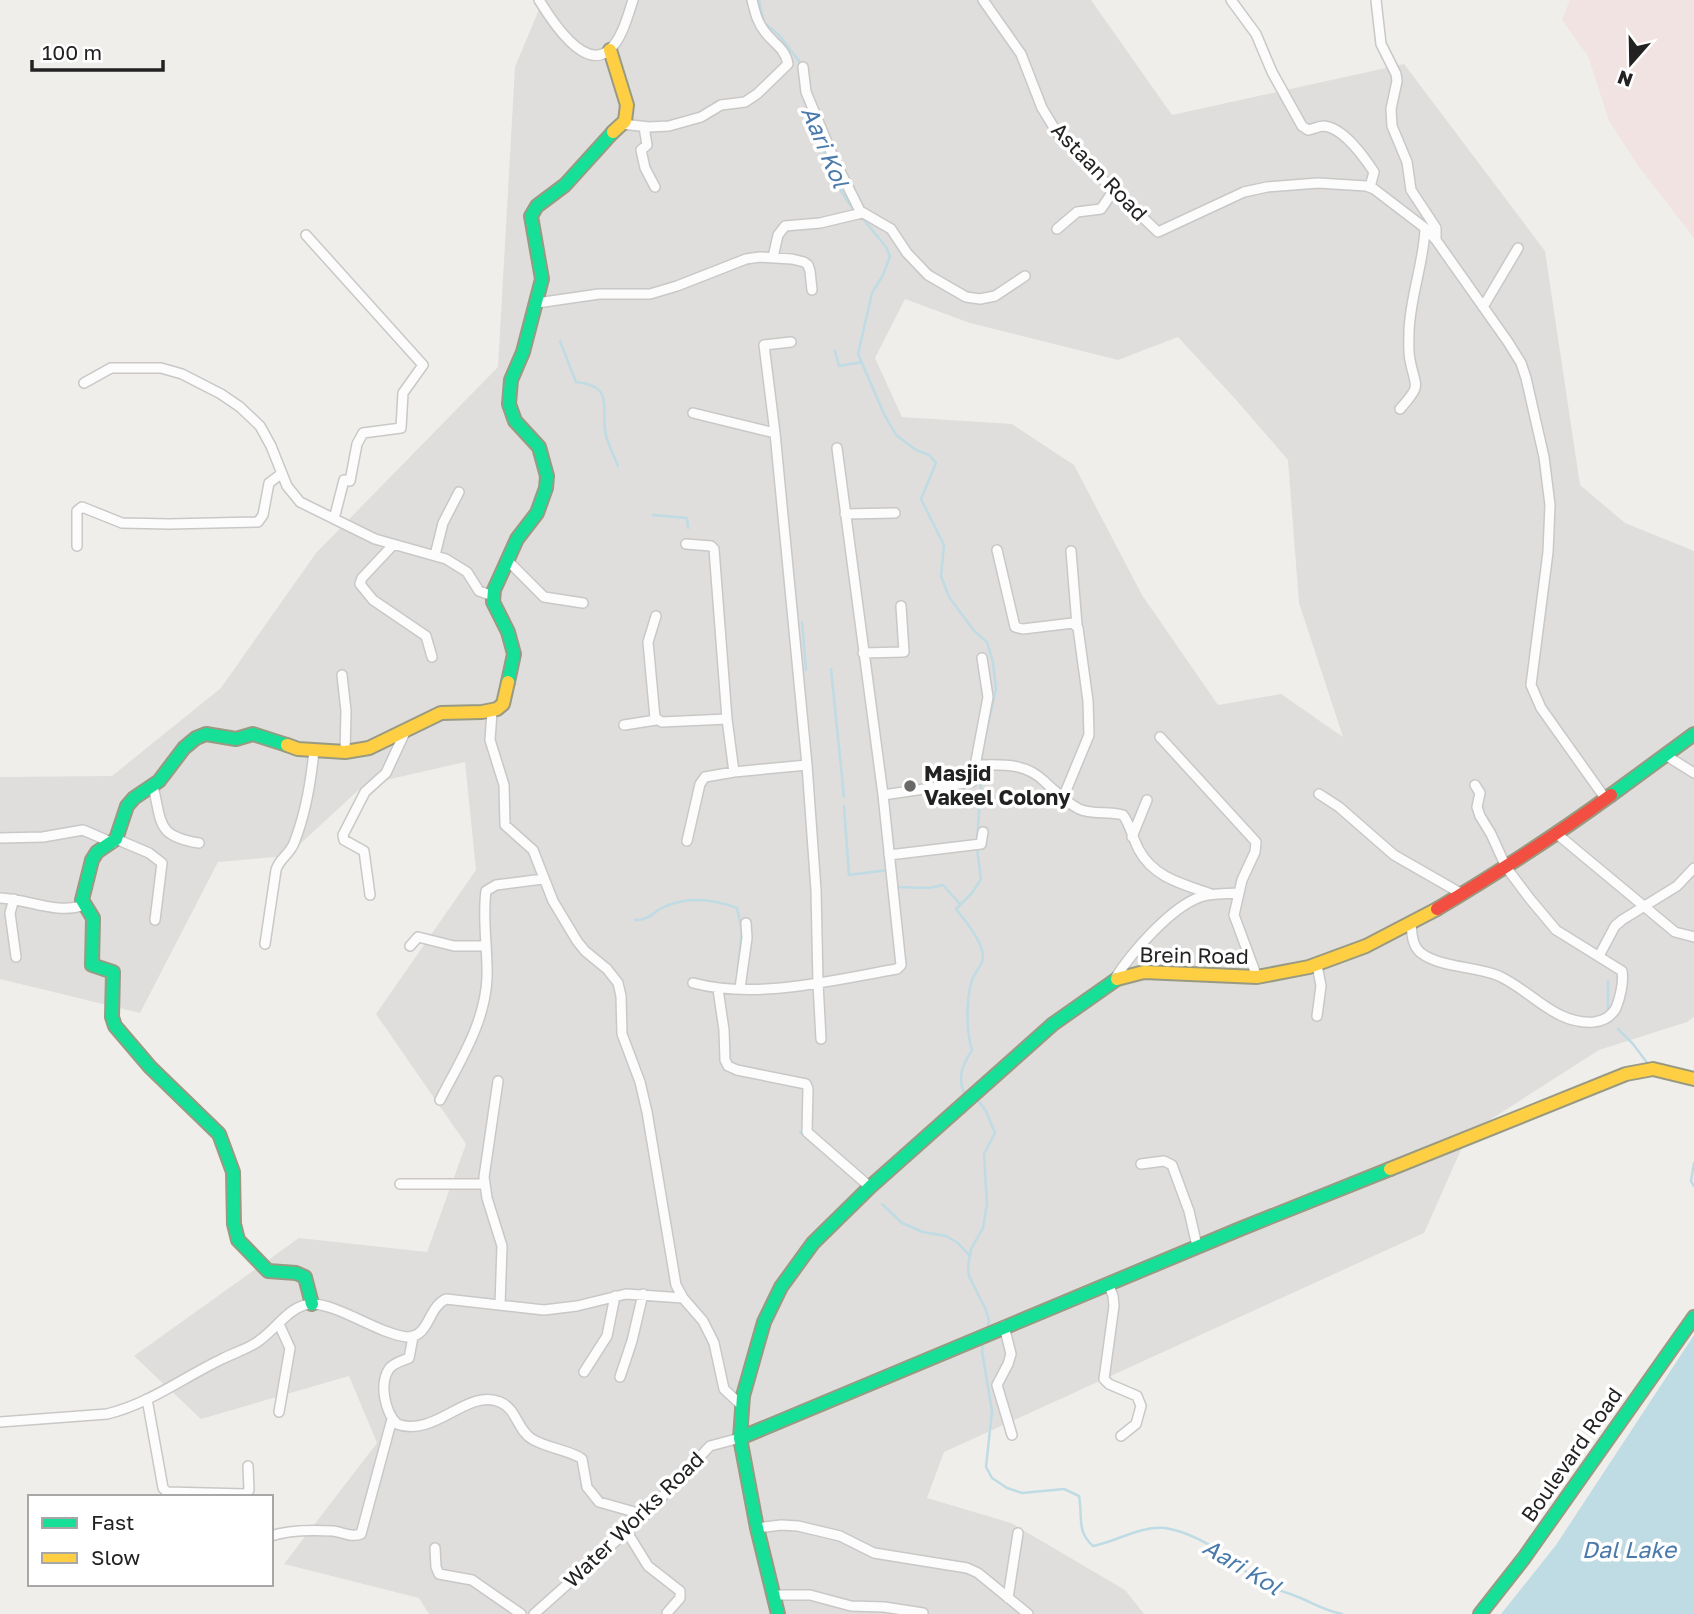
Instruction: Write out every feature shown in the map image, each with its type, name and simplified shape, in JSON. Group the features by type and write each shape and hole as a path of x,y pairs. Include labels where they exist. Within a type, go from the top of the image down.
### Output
{"street":[{"path":"538,0 576,48 593,55 610,50 633,0"},
{"path":"622,124 659,127 691,120 721,105 751,99 788,64 784,51 757,21 752,0"},
{"name":"Astaan Road","path":"983,0 1021,54 1042,108 1056,131 1158,232 1244,192 1318,183 1370,187"},
{"path":"1231,0 1256,34 1272,72 1302,126 1308,130 1327,127 1350,141 1374,172 1370,187 1425,228 1436,240 1521,363 1544,457 1550,495 1548,552 1531,685 1541,708 1605,798"},
{"path":"1376,0 1381,44 1396,74 1397,85 1391,109 1392,126 1407,162 1413,196 1436,228 1436,240"},
{"path":"312,1304 305,1276 268,1271 244,1249 238,1240 234,1224 233,1172 219,1134 150,1067 115,1026 112,1017 113,972 92,965 93,919 91,911 82,900 92,860 97,852 115,841 130,802 153,786 184,748 197,738 206,734 231,739 257,735 288,747 345,752 369,748 429,718 453,710 492,712 503,704 514,654 493,596 517,540 537,513 546,488 547,476 540,447 515,421 509,404 512,380 537,303 542,271 531,222 533,211 565,185 626,118 627,105 610,50"},
{"path":"803,67 806,92 858,214"},
{"path":"644,127 647,145 641,150 643,164 655,187"},
{"path":"1056,229 1077,212 1101,209 1114,190"},
{"path":"773,257 778,235 785,226 820,223 858,214 891,229 907,253 928,275 966,297 981,299 995,296 1025,276"},
{"path":"1400,409 1413,394 1417,381 1410,362 1409,331 1410,313 1424,251 1425,228"},
{"path":"306,235 423,365 403,393 401,428 363,432 350,481 344,480 334,519"},
{"path":"1483,307 1518,248"},
{"path":"537,303 599,293 650,294 746,259 773,257 799,260 808,265 812,290"},
{"path":"791,342 764,345 807,765 816,890 821,1039"},
{"path":"84,383 111,368 160,368 182,374 232,401 254,419 271,446 287,486 300,502 393,545 435,555 461,567 479,591 493,596"},
{"path":"693,413 775,433"},
{"path":"693,982 718,989 789,987 897,969 901,965 883,795 837,448"},
{"path":"77,546 77,511 82,507 129,524 258,522 263,515 269,483 281,474"},
{"path":"435,555 443,523 459,492"},
{"path":"845,514 895,513"},
{"path":"686,544 714,549 727,719 734,772"},
{"path":"393,545 362,578 360,584 373,600 426,636 432,657"},
{"path":"997,550 1015,627 1023,629 1077,625"},
{"path":"1063,798 1088,735 1088,701 1070,551"},
{"path":"508,561 544,597 583,603"},
{"path":"863,653 904,652 901,606"},
{"path":"656,616 648,642 656,720"},
{"path":"883,795 970,783 974,779 988,697 982,658"},
{"path":"342,675 346,711 345,752"},
{"path":"492,712 490,740 504,785 505,823 509,831 533,850 553,901 577,941 611,973 620,986 622,1034 644,1096 676,1286 703,1321 714,1343 724,1389 741,1405"},
{"path":"624,725 656,720 727,719"},
{"path":"370,895 364,851 344,840 343,835 363,795 386,773 406,730"},
{"name":"Brein Road","path":"778,1614 757,1528 740,1438 741,1405 764,1322 781,1287 813,1243 870,1187 1053,1024 1114,980 1144,972 1257,977 1317,964 1366,946 1462,894 1558,834 1694,734"},
{"path":"1160,737 1254,838 1255,852 1246,868 1234,915 1257,977"},
{"path":"265,944 276,870 279,862 293,846 298,832 308,797 314,750"},
{"path":"1667,756 1694,773"},
{"path":"687,841 702,780 709,775 807,765"},
{"path":"977,765 1025,768 1083,811 1123,815 1147,863 1157,872 1211,894"},
{"path":"1410,924 1414,943 1424,956 1500,976 1555,1014 1570,1020 1601,1021 1608,1018 1615,1009 1623,974 1618,968 1556,930 1506,867 1478,812 1480,793 1475,785"},
{"path":"153,786 161,822 167,833 199,843"},
{"path":"1319,794 1339,807 1394,855 1462,894"},
{"path":"1132,837 1147,800"},
{"path":"0,838 43,836 83,830 149,853 162,863 155,920"},
{"path":"889,855 976,845 983,832"},
{"path":"1558,834 1593,867 1675,932 1694,937"},
{"path":"1599,956 1615,926 1677,886 1694,868"},
{"path":"440,1100 480,1020 486,993 486,895 489,888 543,879"},
{"path":"1114,980 1144,941 1172,916 1198,898 1211,894 1238,893"},
{"path":"0,898 67,910 84,905"},
{"path":"14,899 10,918 16,957"},
{"path":"740,988 747,938 746,923"},
{"path":"410,946 418,937 454,946 486,946"},
{"path":"1317,964 1321,986 1317,1016"},
{"path":"718,989 725,1060 728,1066 807,1084 807,1132 870,1187"},
{"path":"740,1438 1197,1246 1626,1074 1653,1069 1694,1079"},
{"path":"498,1081 485,1184 502,1246 500,1305"},
{"path":"1141,1164 1164,1161 1172,1166 1197,1246"},
{"path":"400,1184 485,1184"},
{"path":"1108,1283 1114,1306 1104,1379 1137,1396 1141,1406 1136,1424 1121,1436"},
{"path":"0,1422 107,1415 147,1399 249,1347 301,1307 312,1304 402,1336 413,1337 424,1330 434,1309 446,1299 559,1309 615,1296 643,1294 683,1298"},
{"path":"620,1377 643,1294"},
{"path":"584,1372 607,1336 615,1296"},
{"name":"Boulevard Road","path":"1480,1614 1524,1558 1694,1317"},
{"path":"279,1324 290,1348 279,1412"},
{"path":"1004,1326 1011,1354 997,1385 1012,1435"},
{"path":"413,1337 409,1358 393,1365 387,1374 385,1395 392,1419 403,1426 421,1427 471,1404 485,1400 497,1401 508,1407 525,1434 532,1440 576,1454 582,1459 587,1487 599,1502 645,1514"},
{"path":"147,1399 163,1488 167,1492 246,1494 249,1490 248,1466"},
{"path":"273,1535 288,1531 333,1531 356,1536 361,1534 392,1419"},
{"name":"Water Works Road","path":"534,1614 627,1532 709,1446 740,1438"},
{"path":"757,1528 798,1526 840,1536 874,1553 967,1567 1028,1614"},
{"path":"627,1532 648,1566 681,1593 667,1613"},
{"path":"1008,1598 1018,1533"},
{"path":"435,1548 439,1574 472,1580 521,1614"},
{"path":"774,1595 810,1595 851,1606 884,1607 923,1613"}],"shaded area":[{"path":"543,0 1091,0 1172,115 1404,64 1545,251 1580,485 1625,523 1694,551 1694,1017 1687,1022 1599,1050 1468,1134 1424,1233 944,1452 927,1498 1011,1523 1125,1590 1144,1614 429,1614 419,1598 284,1564 377,1443 349,1376 201,1419 134,1356 299,1238 427,1252 466,1144 376,1014 476,870 465,762 364,785 287,856 218,862 140,1013 0,979 0,777 112,776 221,688 316,553 498,367 515,67","holes":["905,299 970,323 1118,360 1178,337 1238,402 1288,460 1299,603 1343,737 1281,694 1218,705 1142,595 1074,465 1012,424 902,417 875,358"]},
{"path":"1570,0 1694,0 1694,238 1639,167 1609,121 1588,56 1562,20"}],"water":[{"name":"Dal Lake","path":"1694,1335 1694,1614 1501,1614 1556,1545"}],"waterway":[{"name":"Aari Kol","path":"759,0 764,23 779,35 799,61 801,87"},
{"name":"Aari Kol","path":"802,93 810,113"},
{"name":"Aari Kol","path":"814,122 830,169 855,211"},
{"name":"Aari Kol","path":"860,215 890,256 872,293 858,354 896,435 916,450 929,455 936,463 921,499 944,545 941,576 949,597 975,632 987,642 993,662 996,689 982,761"},
{"path":"560,341 576,382 595,387 603,397 606,434 618,466"},
{"path":"835,351 839,366 862,362"},
{"path":"653,515 687,518 688,528"},
{"path":"802,622 806,670"},
{"path":"831,669 844,797"},
{"name":"Aari Kol","path":"977,842 982,768"},
{"path":"844,806 849,875 888,870"},
{"name":"Aari Kol","path":"964,1093 962,1071 972,1050 968,1025 969,997 972,980 983,956 976,937 956,909 981,879 977,848"},
{"path":"896,887 929,888 943,885 960,904"},
{"path":"635,920 646,918 679,902 708,901 737,908 742,931 737,979"},
{"path":"1608,981 1608,1015"},
{"path":"1618,1029 1648,1064"},
{"name":"Aari Kol","path":"976,1098 986,1111 995,1133 984,1154 987,1204 983,1228 971,1249 968,1266 969,1276 986,1310 988,1325"},
{"path":"800,1132 822,1151"},
{"path":"1694,1163 1691,1181 1694,1186"},
{"path":"882,1204 902,1223 923,1232 946,1236 958,1243 969,1255"},
{"name":"Aari Kol","path":"983,1340 982,1351 992,1411 986,1467 992,1478 1007,1488 1022,1493 1064,1489 1079,1496 1082,1529 1093,1546 1146,1529 1173,1530 1190,1535 1215,1548 1263,1584 1342,1614"}],"traffic: fast":[{"path":"508,682 514,654 508,632 493,602 494,590 517,539 537,513 546,488 547,476 539,447 515,421 509,404 511,380 523,352 542,279 531,216 537,206 565,185 613,132"},
{"path":"287,745 253,734 236,739 206,734 196,738 184,748 159,781 127,806 116,839 97,852 92,860 82,900 93,918 92,965 113,972 112,1017 115,1026 150,1067 219,1134 233,1172 234,1224 238,1240 268,1271 296,1273 305,1277 312,1304"},
{"path":"1611,795 1694,734"},
{"path":"778,1614 757,1528 740,1438 743,1396 764,1322 781,1287 813,1243 870,1187 1053,1024 1117,979"},
{"path":"740,1438 1390,1169"},
{"path":"1480,1614 1524,1558 1694,1317"}],"traffic: slow":[{"path":"610,50 627,105 625,121 613,132"},
{"path":"287,745 298,749 345,752 369,748 441,713 497,709 503,704 508,682"},
{"path":"1117,979 1144,972 1257,977 1309,967 1366,946 1437,909"},
{"path":"1390,1169 1626,1074 1653,1069 1694,1079"}],"traffic: jam":[{"path":"1437,909 1526,854 1611,795"}],"place":[{"name":"Masjid Vakeel Colony","path":"910,786"}]}
